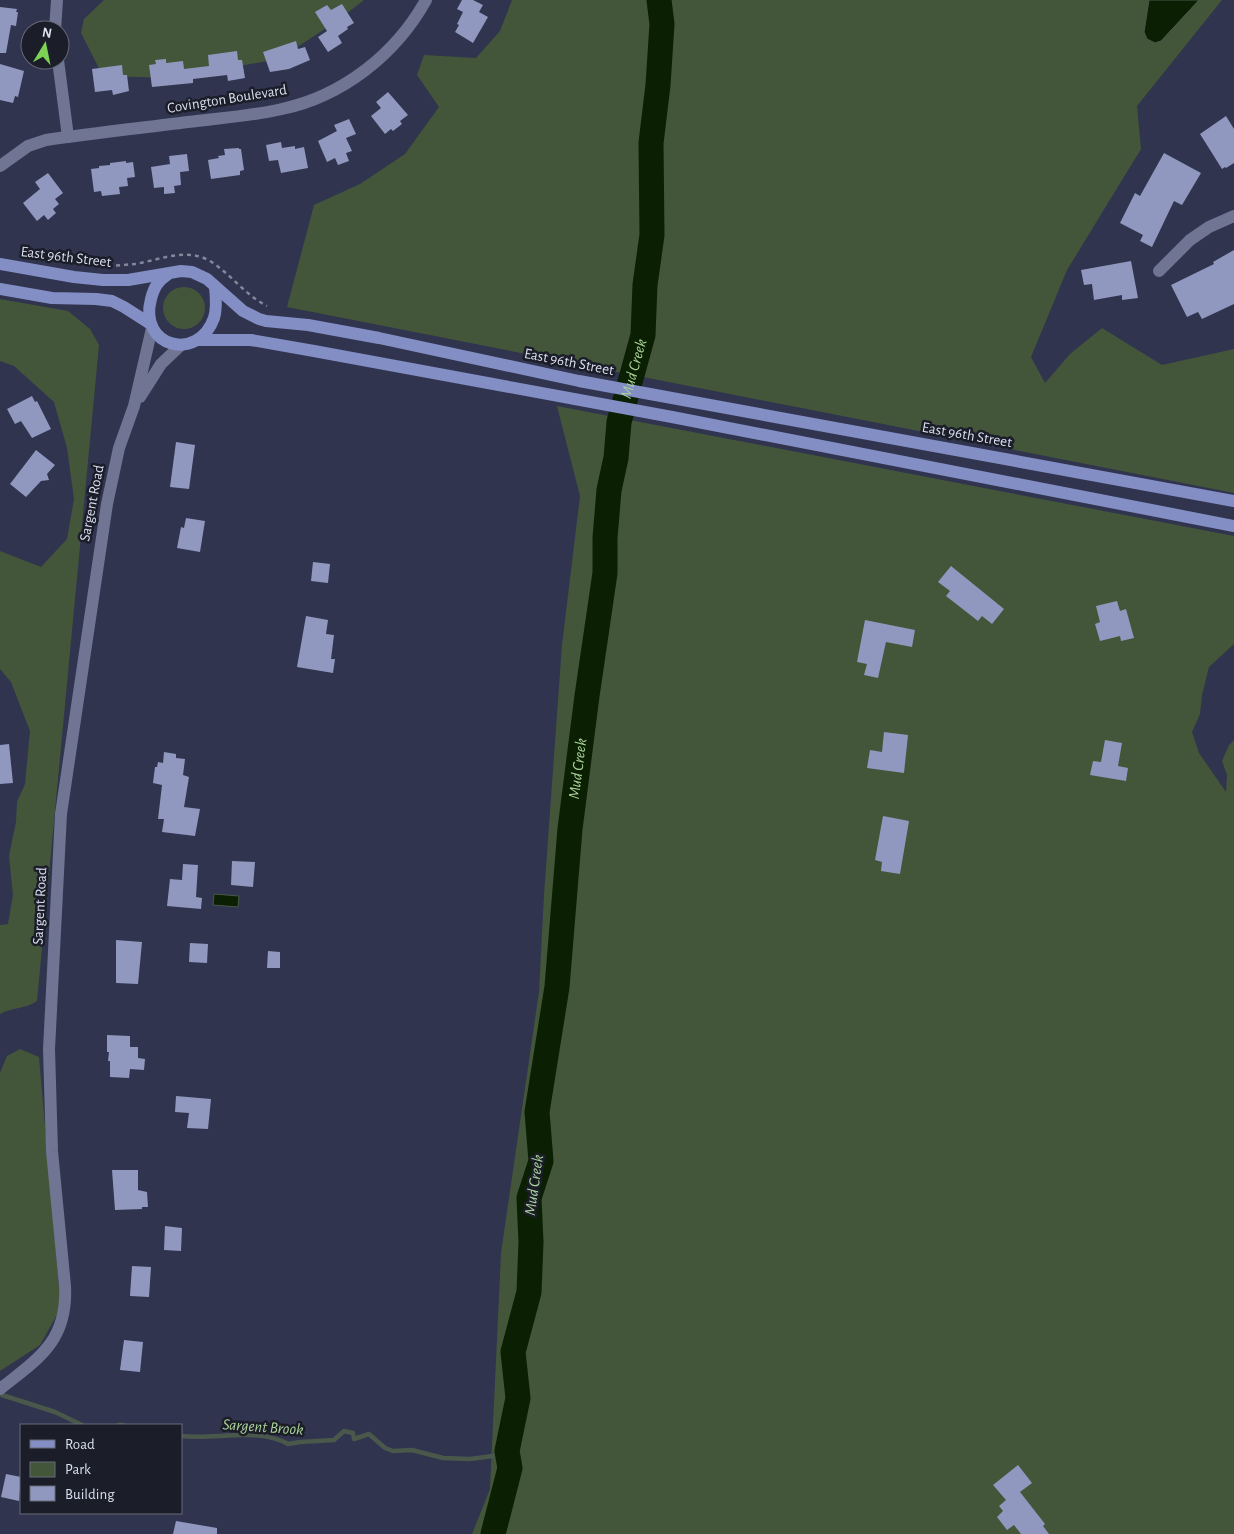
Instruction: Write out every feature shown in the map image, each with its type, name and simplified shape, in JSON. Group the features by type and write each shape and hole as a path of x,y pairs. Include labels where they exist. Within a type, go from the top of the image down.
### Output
{"main road":[{"name":"East 96th Street","path":"0,264 91,279 128,280 186,271 198,274 239,308 259,319 308,325 379,338 579,381 1234,502"},
{"path":"150,326 149,307 155,285 168,273"},
{"path":"198,340 210,326 214,317 215,287"},
{"path":"0,289 52,298 107,300 124,306 166,341 180,345 198,340 240,340 272,344 672,417 1234,526"}],"street":[{"path":"56,20 57,0"},
{"name":"Covington Boulevard","path":"0,166 28,146 46,140 275,110 315,99 354,79 372,65 406,30 426,0"},
{"path":"59,70 68,137"},
{"path":"1158,271 1190,240 1209,227 1234,216"},
{"name":"Sargent Road","path":"0,1388 44,1353 58,1331 65,1306 65,1286 51,1132 49,1049 61,814 102,530 115,466 134,406 150,326"},
{"name":"Sargent Road","path":"134,406 161,364 180,345"}],"path":[{"path":"94,265 134,264 183,254 198,256 212,262 244,292 269,308"}],"green space":[{"path":"104,0 364,0 337,21 279,59 172,78 103,76 81,33 84,19"},
{"path":"512,0 1222,0 1137,106 1141,149 1067,270 1031,357 1045,383 1070,354 1102,328 1162,365 1234,349 1234,493 287,307 314,205 360,184 405,154 439,107 417,75 424,55 476,58 500,31"},
{"path":"184,287 199,293 205,308 199,323 184,329 169,323 163,308 169,293"},
{"path":"0,299 68,311 90,329 99,345 37,1001 0,1014 0,925 8,924 13,895 9,856 16,822 17,802 25,784 30,731 11,682 0,669 0,551 41,567 67,539 74,499 67,448 54,402 14,366 0,361"},
{"path":"557,406 1234,536 1234,644 1209,667 1202,695 1200,714 1192,732 1199,753 1226,792 1227,775 1222,761 1229,745 1234,740 1234,1534 472,1534 490,1489 501,1253 539,992 562,645 580,496"},
{"path":"20,1049 39,1057 60,1299 59,1311 40,1345 0,1371 0,1073 7,1056"}],"shaded area":[{"path":"1149,0 1199,0 1161,41 1155,43 1147,39 1144,32"},
{"path":"214,894 239,896 238,907 213,905"}],"building":[{"path":"462,0 473,0 483,5 479,12 488,17 473,43 455,32 463,12 457,9"},
{"path":"342,4 354,23 338,36 342,43 328,52 318,37 327,31 315,12 327,5 331,10"},
{"path":"0,7 17,9 16,12 18,12 16,26 11,25 6,53 0,53"},
{"path":"296,41 298,49 305,47 310,60 289,69 270,72 263,52"},
{"path":"237,51 238,60 242,60 245,78 228,81 227,75 193,79 193,83 152,87 149,65 156,64 155,60 166,59 166,63 183,61 184,69 209,66 208,55"},
{"path":"0,64 24,71 18,97 15,96 13,103 0,100"},
{"path":"122,65 123,75 127,75 129,91 113,95 112,90 95,92 92,69"},
{"path":"388,92 408,115 400,121 402,124 385,134 371,116 381,108 376,102"},
{"path":"1226,116 1234,129 1234,163 1222,169 1200,134"},
{"path":"349,119 356,134 346,138 352,151 346,153 349,161 338,165 335,158 327,162 318,141 337,131 334,125"},
{"path":"281,142 282,148 295,146 295,149 304,147 308,168 281,173 278,160 269,161 266,145"},
{"path":"224,149 241,149 244,170 240,171 240,175 211,179 208,160 225,155"},
{"path":"1164,153 1201,173 1182,205 1174,201 1152,247 1140,241 1143,235 1120,223 1135,193 1140,196"},
{"path":"187,154 189,171 180,172 181,185 174,186 175,193 164,194 164,187 154,188 151,167 170,164 169,156"},
{"path":"126,161 126,163 133,162 135,177 127,178 128,186 119,187 120,194 102,196 101,191 94,192 91,169 110,165 110,163"},
{"path":"48,173 63,193 55,199 59,204 53,209 56,213 48,220 44,215 37,221 23,203 40,189 35,182"},
{"path":"1234,250 1234,304 1202,319 1198,312 1187,317 1171,285 1214,264 1213,262"},
{"path":"1131,261 1138,298 1122,300 1122,295 1094,300 1092,284 1084,285 1081,270"},
{"path":"32,396 35,402 37,401 51,429 32,438 21,421 15,424 7,409"},
{"path":"176,442 195,445 189,489 170,487"},
{"path":"36,450 55,465 47,474 49,480 41,481 26,497 10,484"},
{"path":"186,518 205,521 200,552 177,548 181,527 184,528"},
{"path":"313,562 330,564 328,583 311,581"},
{"path":"951,566 1004,609 992,624 982,616 978,621 946,596 950,591 938,582"},
{"path":"1117,601 1120,611 1126,609 1134,638 1121,641 1120,636 1100,641 1095,624 1100,622 1096,606"},
{"path":"306,616 328,620 326,634 334,635 331,659 335,659 333,673 297,667"},
{"path":"865,620 915,630 912,647 886,642 878,678 864,675 867,664 857,662"},
{"path":"884,732 908,735 904,773 867,768 870,750 882,752"},
{"path":"1105,740 1122,743 1118,766 1128,768 1126,781 1090,775 1093,761 1101,762"},
{"path":"9,744 13,783 0,784 0,745"},
{"path":"164,752 176,754 176,758 185,759 183,775 189,777 184,807 200,809 195,836 162,832 164,819 158,819 162,785 153,783 155,767 157,767 158,762 163,763"},
{"path":"883,816 909,821 900,874 881,871 882,862 875,860"},
{"path":"232,861 255,862 253,887 231,885"},
{"path":"183,864 198,865 196,897 202,898 201,909 167,906 170,879 182,880"},
{"path":"116,940 142,942 138,984 116,983"},
{"path":"190,943 208,944 207,963 189,962"},
{"path":"268,951 280,952 280,968 267,968"},
{"path":"107,1035 130,1036 130,1047 138,1047 138,1058 145,1059 144,1070 130,1069 129,1078 110,1077"},
{"path":"176,1096 211,1099 208,1129 187,1128 189,1113 175,1112"},
{"path":"112,1170 138,1170 138,1190 147,1192 148,1207 115,1210"},
{"path":"165,1226 182,1228 181,1251 164,1250"},
{"path":"132,1266 151,1267 149,1297 130,1296"},
{"path":"124,1340 143,1342 140,1372 120,1370"},
{"path":"1018,1465 1032,1483 1020,1492 1045,1524 1043,1526 1049,1534 1021,1534 1014,1525 1007,1530 997,1517 1003,1511 999,1506 1006,1500 993,1485"},
{"path":"6,1474 20,1477 19,1501 1,1497"},
{"path":"176,1521 217,1528 217,1534 173,1534"}],"waterway":[{"name":"Mud Creek","path":"493,1534 510,1468 507,1451 518,1398 513,1352 529,1292 531,1242 529,1198 541,1161 537,1112 557,987 570,829 605,573 605,538 609,490 616,458 619,422 643,335 645,285 652,235 651,143 658,85 662,24 659,0"},
{"name":"Sargent Brook","path":"2,1395 55,1412 80,1424"},
{"name":"Sargent Brook","path":"182,1436 250,1435 276,1439 288,1444 334,1440 344,1431 353,1433 354,1439 369,1434 385,1448 393,1451 412,1450 443,1458 508,1457"}]}
